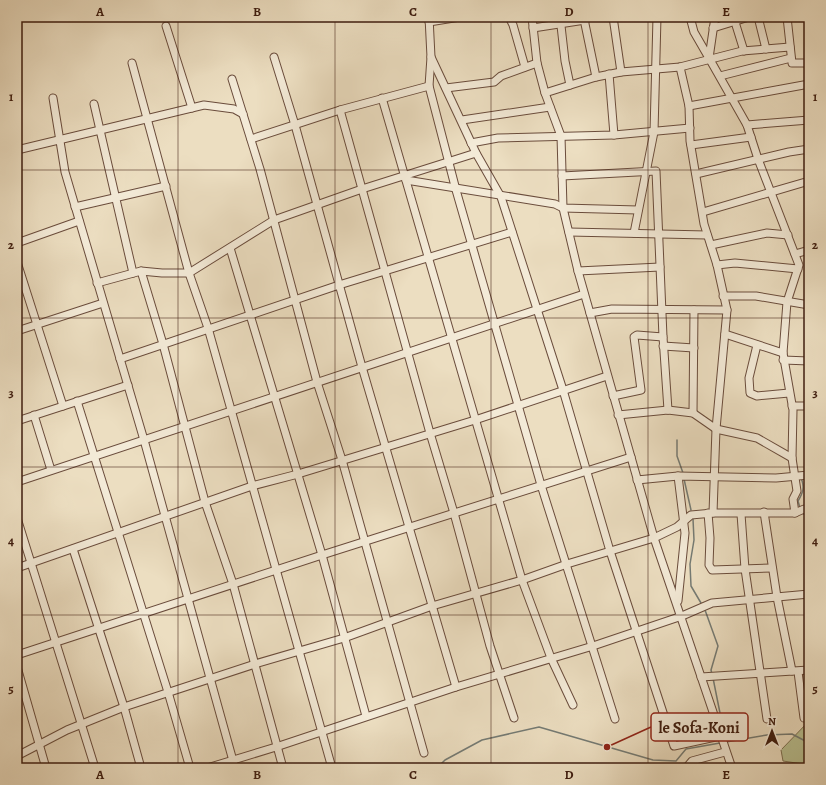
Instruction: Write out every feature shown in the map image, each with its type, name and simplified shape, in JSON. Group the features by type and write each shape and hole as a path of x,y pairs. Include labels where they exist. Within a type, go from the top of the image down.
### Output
{"street":[{"path":"460,17 429,19 431,57 429,86 450,161 456,190 541,485 615,719"},
{"path":"509,17 513,25 525,67"},
{"path":"532,17 537,63 544,93 561,136 563,208 584,294 654,538 678,604 725,752 732,768"},
{"path":"613,17 621,72"},
{"path":"634,234 654,132 657,70 657,17"},
{"path":"690,17 694,32 734,98 747,125 758,159 799,265 787,302 783,357 792,406 792,458 801,476 793,499 801,512"},
{"path":"709,58 715,17"},
{"path":"713,28 749,17"},
{"path":"758,17 766,49"},
{"path":"787,17 792,63 809,63"},
{"path":"533,28 561,20 585,18 596,77"},
{"path":"561,20 565,61 570,84"},
{"path":"735,22 744,51"},
{"path":"166,26 192,108"},
{"path":"544,93 570,84 609,74 680,67 709,58 744,51 790,47"},
{"path":"274,57 295,125 362,367 387,446 456,687"},
{"path":"431,57 462,120 471,143 501,197 536,310 563,390 585,470 610,551 674,746 720,736"},
{"path":"720,76 791,58"},
{"path":"132,63 189,273 208,328 332,768"},
{"path":"446,88 494,82 501,76 537,63"},
{"path":"680,67 689,106 691,145 702,212 707,235 717,265 727,310 720,369 716,429 711,513 710,568 715,570 772,568"},
{"path":"609,74 614,135"},
{"path":"232,79 252,140 317,382 342,460 424,753"},
{"path":"689,106 809,84"},
{"path":"252,140 340,110 429,86"},
{"path":"53,98 65,172 212,678 235,768"},
{"path":"382,98 522,580 551,658 573,705"},
{"path":"94,104 133,273"},
{"path":"17,150 204,105 234,110 243,114"},
{"path":"462,120 550,107"},
{"path":"340,110 499,675 514,718"},
{"path":"747,125 809,120"},
{"path":"471,143 498,138 614,135 690,128"},
{"path":"691,145 751,137"},
{"path":"696,174 758,159 809,149"},
{"path":"97,283 141,271 162,274 189,273 274,220 362,189 405,178 476,153"},
{"path":"562,176 656,171 661,310 668,410"},
{"path":"405,178 456,190 555,204 563,208 638,210"},
{"path":"702,212 809,181"},
{"path":"75,207 166,186"},
{"path":"17,243 79,221"},
{"path":"120,359 339,285 386,272 512,232"},
{"path":"569,232 707,235"},
{"path":"711,246 767,233 788,235"},
{"path":"230,248 322,555 366,716"},
{"path":"795,254 809,250"},
{"path":"17,262 63,406"},
{"path":"717,265 735,263 798,269"},
{"path":"578,271 660,267"},
{"path":"141,271 186,426 205,502 233,584 282,768"},
{"path":"17,482 584,294"},
{"path":"723,296 756,296 809,305"},
{"path":"17,331 103,303"},
{"path":"590,313 612,309 727,310"},
{"path":"693,413 694,310"},
{"path":"725,334 757,345 783,357 809,361"},
{"path":"613,396 641,390 634,337 637,335 663,337"},
{"path":"757,345 749,378 750,393 757,396 789,392"},
{"path":"663,346 694,348"},
{"path":"17,568 252,486 298,474 476,420 607,376"},
{"path":"17,421 128,385"},
{"path":"77,401 168,692 190,768"},
{"path":"792,406 809,406"},
{"path":"618,415 668,410 693,413 716,429 757,438 792,458"},
{"path":"34,416 51,470"},
{"path":"17,655 99,627 277,571 585,470 631,457"},
{"path":"638,480 681,476 801,476"},
{"path":"678,604 685,533 681,476"},
{"path":"17,756 82,723 124,707 255,664 344,638 432,606 522,580 567,564 654,538 677,527 690,515 711,513 741,514 764,512 801,512"},
{"path":"764,512 777,597 795,672 804,718"},
{"path":"741,514 744,569 762,674 767,718"},
{"path":"17,518 30,564 82,723 95,768"},
{"path":"74,549 124,707 141,768"},
{"path":"207,768 276,747 456,687 593,646 682,616 712,603 809,594"},
{"path":"17,668 46,768"},
{"path":"701,677 809,670"},
{"path":"686,768 692,761 725,752"}],"green space":[{"path":"809,721 809,765 783,761 781,750"}],"waterway":[{"path":"677,440 677,456 683,473"},
{"path":"800,508 798,501 803,487 801,478"},
{"path":"684,479 691,510"},
{"path":"802,513 809,518"},
{"path":"693,519 694,540 690,564 691,586 701,603"},
{"path":"705,610 718,646 711,670 712,674"},
{"path":"713,678 724,733"},
{"path":"437,768 445,760 482,740 539,727 653,760 676,761 686,749 720,743"},
{"path":"726,742 767,735 792,734 809,743"}],"place":[{"name":"le Sofa-Koni","path":"607,747"}]}
